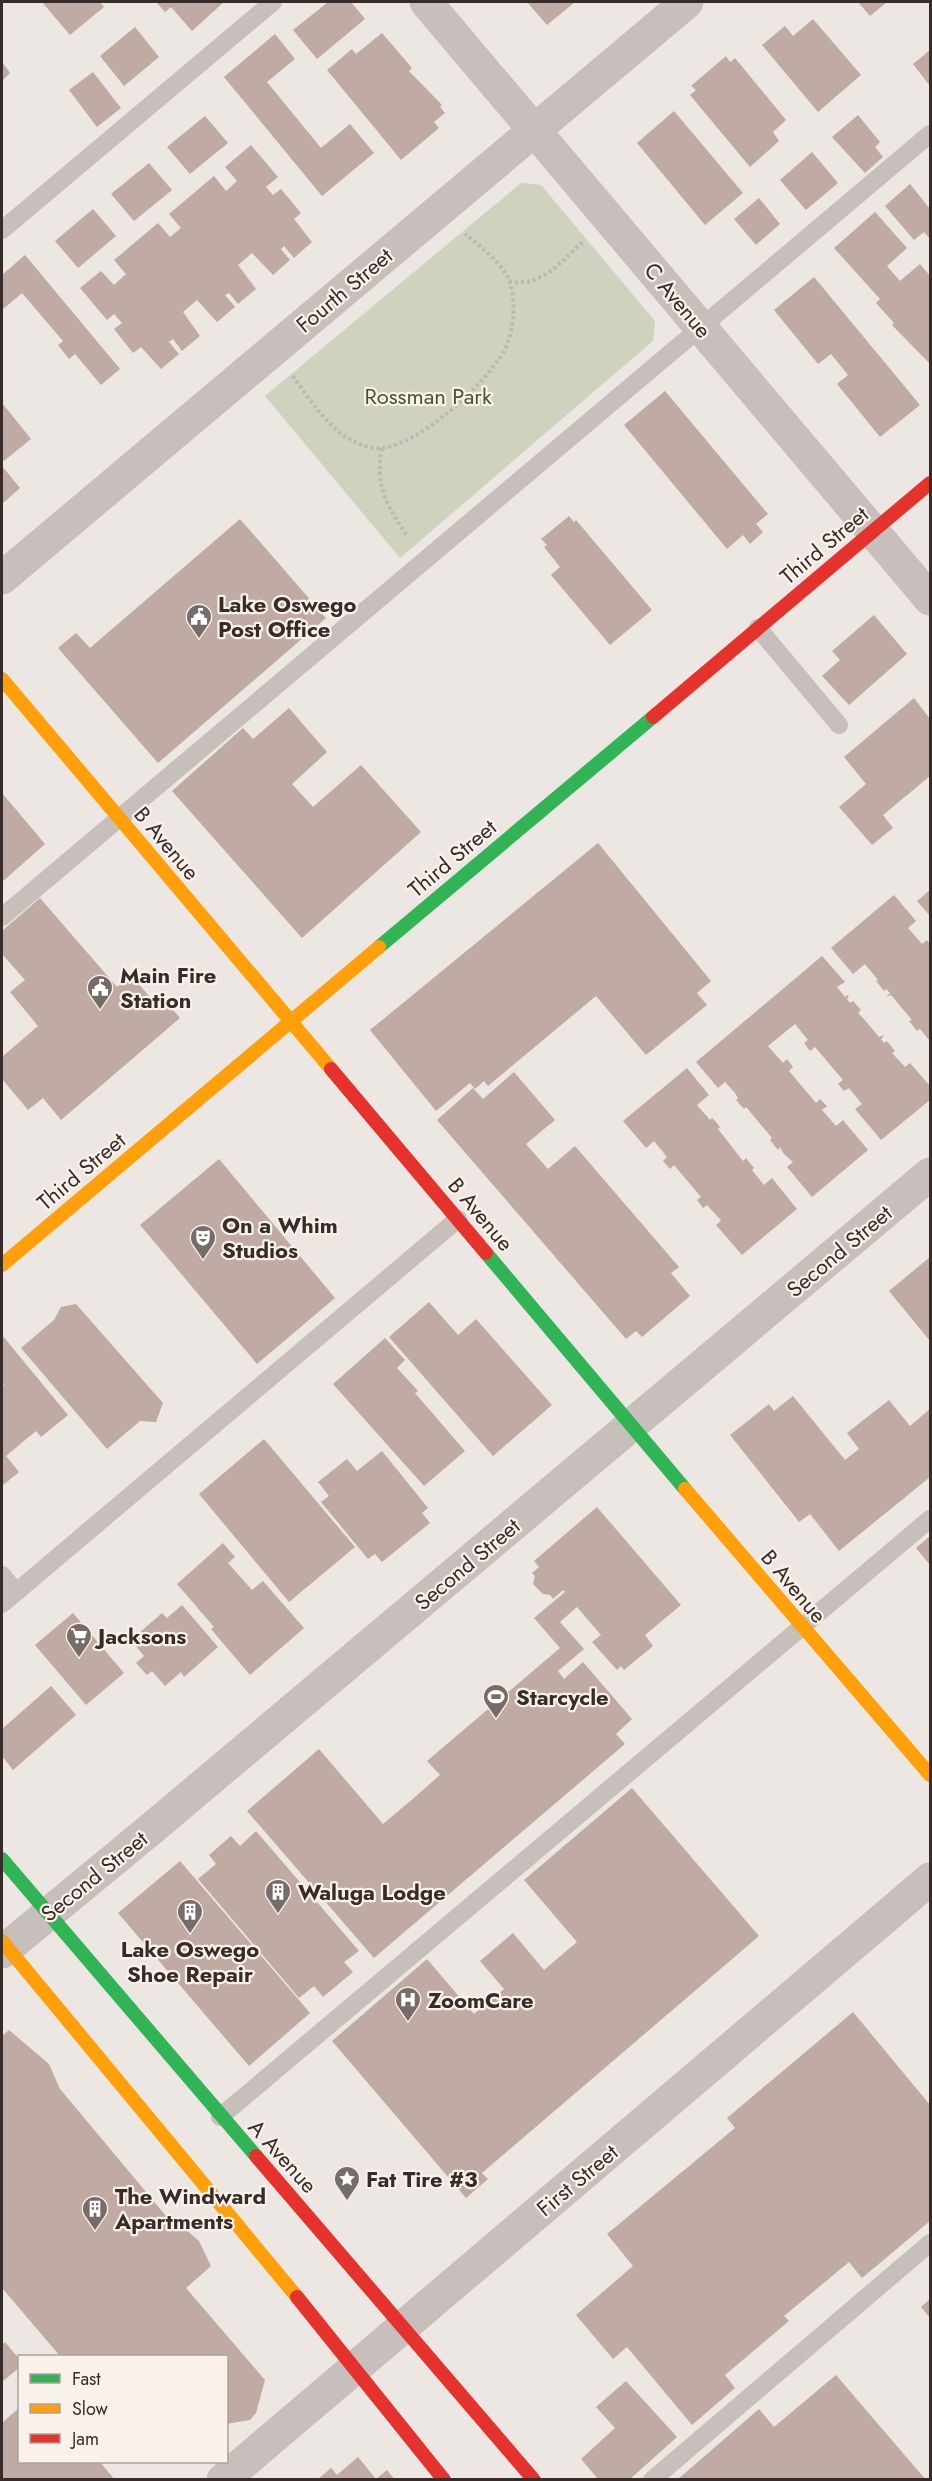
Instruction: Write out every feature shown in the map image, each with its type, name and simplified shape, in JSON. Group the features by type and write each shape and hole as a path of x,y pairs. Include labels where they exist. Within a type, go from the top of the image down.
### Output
{"street":[{"name":"C Avenue","path":"426,2 930,599"},
{"name":"Fourth Street","path":"2,578 687,2"},
{"name":"Third Street","path":"2,1265 930,483"},
{"name":"B Avenue","path":"2,679 802,1628 930,1775"},
{"name":"Second Street","path":"3,1947 48,1913 930,1174"},
{"name":"A Avenue","path":"2,1858 220,2117 404,2326 534,2480"},
{"name":"First Street","path":"224,2480 930,1880"},
{"path":"3,1947 229,2212 444,2480"}],"lane":[{"path":"2,230 273,2"},
{"path":"2,917 930,134"},
{"path":"758,628 838,725"},
{"path":"2,1604 458,1219"},
{"path":"220,2117 930,1520"},
{"path":"2,1575 16,1592"},
{"path":"652,2480 930,2243"}],"path":[{"path":"273,349 311,402 351,441 370,448 382,448 407,440 429,427 455,405 495,364 511,337 512,300 509,281 500,266 438,211"},
{"path":"509,281 524,284 540,280 609,219"},
{"path":"382,448 379,476 382,494 388,509 424,560"}],"green space":[{"name":"Rossman Park","path":"521,183 541,185 655,321 653,341 400,558 265,396"}],"building":[{"path":"42,2 100,2 104,7 70,35"},
{"path":"156,2 224,2 192,31 171,7 165,12"},
{"path":"328,2 351,2 365,19 317,59 293,30"},
{"path":"527,2 575,2 547,25"},
{"path":"858,2 887,2 870,16"},
{"path":"813,19 861,75 818,112 762,45 785,26 793,36"},
{"path":"135,27 159,57 124,86 100,56"},
{"path":"382,33 412,68 409,71 442,105 440,107 445,113 434,122 439,128 401,160 327,70 352,49 356,54"},
{"path":"275,34 295,59 267,82 321,148 350,124 374,153 322,196 224,77"},
{"path":"930,50 930,86 913,64"},
{"path":"726,56 730,62 735,58 786,120 773,132 779,141 750,167 690,95 696,90 691,86"},
{"path":"2,62 10,73 2,81"},
{"path":"93,72 121,108 97,127 69,90"},
{"path":"674,111 743,193 705,225 637,143"},
{"path":"858,115 880,142 875,147 883,157 865,173 832,137"},
{"path":"205,116 228,143 190,174 167,147"},
{"path":"251,145 278,177 266,187 273,195 281,189 301,213 294,219 312,242 294,258 284,246 281,249 290,260 273,275 252,253 238,265 256,289 238,304 229,293 225,295 235,307 217,322 197,300 183,312 200,336 182,351 173,339 169,342 179,354 161,369 141,347 133,353 114,329 122,323 114,314 107,320 80,288 101,271 114,285 126,274 114,260 158,223 170,237 181,228 169,214 214,176 226,191 237,181 225,167"},
{"path":"812,152 838,183 806,210 780,180"},
{"path":"149,163 172,190 134,221 111,194"},
{"path":"910,184 930,209 930,239 924,232 914,240 885,206"},
{"path":"759,198 780,224 756,245 734,219"},
{"path":"93,209 116,236 78,268 55,241"},
{"path":"875,212 907,248 887,266 900,281 920,264 930,276 930,364 892,325 894,323 876,303 880,299 834,248"},
{"path":"25,255 120,369 101,385 75,354 69,359 58,345 63,341 22,293 2,310 2,275"},
{"path":"814,277 920,405 880,437 837,384 848,375 831,354 818,364 774,310"},
{"path":"665,391 768,514 756,524 763,532 750,544 743,535 727,549 624,425"},
{"path":"2,403 31,439 4,461 2,457"},
{"path":"2,466 20,488 2,504"},
{"path":"569,516 574,522 576,520 652,610 610,645 551,575 560,567 544,547 547,545 541,539"},
{"name":"Lake Oswego Post Office","path":"240,519 326,618 158,763 58,648 76,633 90,648"},
{"path":"874,615 907,654 849,705 822,676 840,660 832,651"},
{"path":"914,698 930,719 930,776 883,815 893,828 872,845 839,807 866,784 844,757"},
{"path":"289,708 327,752 292,784 313,807 361,765 421,832 302,938 172,791 243,728 253,739"},
{"path":"2,793 45,844 2,882"},
{"path":"598,843 711,981 697,993 707,1005 646,1055 596,996 488,1086 484,1081 475,1089 470,1083 436,1111 370,1030"},
{"path":"930,890 930,916 917,901"},
{"path":"894,895 916,921 908,928 922,944 927,940 930,945 930,1041 920,1029 917,1031 909,1021 912,1020 891,995 886,997 890,993 886,989 884,991 865,964 853,974 831,948"},
{"name":"Main Fire Station","path":"40,898 117,987 131,975 155,1003 162,997 180,1018 61,1120 43,1098 28,1110 2,1079 2,1057 38,1026 10,992 25,980 2,954 2,931"},
{"path":"822,956 845,982 837,987 845,997 849,994 847,999 850,1003 853,1001 861,1010 858,1013 879,1037 884,1035 881,1039 884,1043 887,1041 895,1051 892,1053 905,1067 910,1063 930,1086 930,1100 881,1140 855,1109 862,1104 849,1088 844,1091 838,1084 843,1080 815,1047 810,1051 804,1043 808,1040 795,1024 768,1046 783,1063 787,1059 793,1067 789,1071 816,1103 820,1099 827,1106 822,1110 836,1126 843,1120 868,1150 812,1197 787,1167 793,1162 780,1147 778,1150 770,1140 772,1138 746,1107 744,1109 736,1100 738,1098 735,1093 725,1082 718,1088 696,1062"},
{"path":"687,1068 709,1095 697,1105 710,1120 712,1118 716,1122 720,1127 718,1129 743,1161 746,1158 764,1185 772,1178 797,1209 742,1255 716,1225 721,1221 719,1218 707,1205 703,1208 697,1200 701,1197 674,1165 670,1169 663,1161 667,1157 654,1141 646,1148 623,1121"},
{"path":"514,1072 555,1120 526,1144 548,1169 575,1146 679,1267 671,1273 690,1296 642,1337 636,1331 626,1339 437,1120 473,1088 483,1099"},
{"path":"219,1159 335,1298 257,1364 140,1225"},
{"path":"930,1257 930,1341 889,1291"},
{"path":"429,1302 458,1335 476,1319 552,1405 493,1456 389,1337"},
{"path":"76,1304 163,1403 156,1422 140,1421 107,1449 21,1348 54,1320 61,1307"},
{"path":"2,1335 68,1415 41,1437 36,1431 6,1456 19,1472 2,1486 2,1387 4,1385 2,1382"},
{"path":"385,1338 405,1360 397,1368 418,1391 415,1393 465,1451 424,1486 333,1384"},
{"path":"793,1396 845,1460 859,1449 847,1433 889,1400 910,1426 930,1409 930,1477 839,1551 810,1514 799,1522 730,1435 769,1404 774,1411"},
{"path":"264,1439 355,1547 289,1602 199,1494"},
{"path":"382,1451 428,1508 422,1513 430,1523 382,1562 375,1554 368,1559 321,1502 329,1496 318,1482 347,1459 357,1471"},
{"path":"597,1507 681,1605 645,1635 653,1646 624,1670 621,1666 617,1670 592,1642 601,1635 577,1607 560,1622 584,1649 558,1671 564,1679 583,1662 632,1719 616,1734 625,1744 374,1958 247,1811 319,1749 383,1824 415,1797 440,1775 427,1761 560,1648 534,1618 565,1592 563,1590 553,1599 550,1595 543,1594 533,1584 535,1576 532,1573 539,1567 534,1561"},
{"path":"930,1536 930,1565 916,1548"},
{"path":"223,1543 235,1557 228,1563 252,1590 263,1581 304,1628 250,1675 211,1629 214,1627 177,1584"},
{"path":"182,1605 218,1647 184,1677 181,1672 165,1686 152,1671 147,1675 136,1663 144,1656 131,1640 162,1613 167,1618"},
{"name":"Jacksons","path":"73,1613 124,1673 86,1705 35,1645"},
{"path":"51,1686 76,1715 13,1770 2,1756 2,1729"},
{"path":"632,1788 759,1936 482,2173 488,2179 466,2198 332,2041 427,1959 474,2014 504,1989 480,1961 513,1933 544,1970 577,1942 524,1880"},
{"name":"Waluga Lodge","path":"256,1831 359,1951 344,1962 353,1972 323,1997 314,1986 299,1998 198,1879 216,1864 209,1855 231,1836 240,1846"},
{"path":"180,1861 310,2013 249,2066 118,1913"},
{"path":"853,2012 930,2105 930,2221 862,2278 849,2262 784,2316 789,2321 725,2375 735,2388 692,2425 627,2347 613,2359 576,2315 633,2266 607,2234 735,2128 727,2118"},
{"name":"The Windward Apartments","path":"9,2030 49,2064 60,2089 172,2223 175,2220 199,2241 211,2266 186,2288 265,2380 256,2413 250,2420 228,2424 228,2355 59,2355 2,2288 2,2036"},
{"path":"930,2299 930,2318 921,2307"},
{"path":"5,2342 18,2358 18,2369 2,2382 2,2345"},
{"path":"836,2375 926,2480 677,2480 759,2409 774,2427"},
{"path":"626,2381 677,2437 629,2480 599,2480 581,2459 615,2428 596,2407"},
{"path":"18,2409 18,2463 101,2463 115,2480 2,2480 2,2423"},
{"path":"358,2457 376,2479 387,2470 395,2480 317,2480 331,2468 337,2475"}],"traffic: fast":[{"path":"379,947 653,717"},
{"path":"486,1253 685,1489"},
{"path":"2,1859 256,2156"}],"traffic: slow":[{"path":"2,679 331,1069"},
{"path":"2,1265 379,947"},
{"path":"685,1489 930,1775"},
{"path":"2,1941 297,2297"}],"traffic: jam":[{"path":"653,717 930,483"},
{"path":"331,1069 486,1253"},
{"path":"256,2156 534,2480"},
{"path":"297,2297 444,2480"}],"place":[{"name":"Lake Oswego Post Office","path":"199,640"},
{"name":"Main Fire Station","path":"100,1011"},
{"name":"On a Whim Studios","path":"203,1261"},
{"name":"Jacksons","path":"79,1659"},
{"name":"Starcycle","path":"496,1720"},
{"name":"Waluga Lodge","path":"278,1915"},
{"name":"Lake Oswego Shoe Repair","path":"190,1935"},
{"name":"ZoomCare","path":"408,2023"},
{"name":"Fat Tire #3","path":"347,2202"},
{"name":"The Windward Apartments","path":"95,2232"}]}
